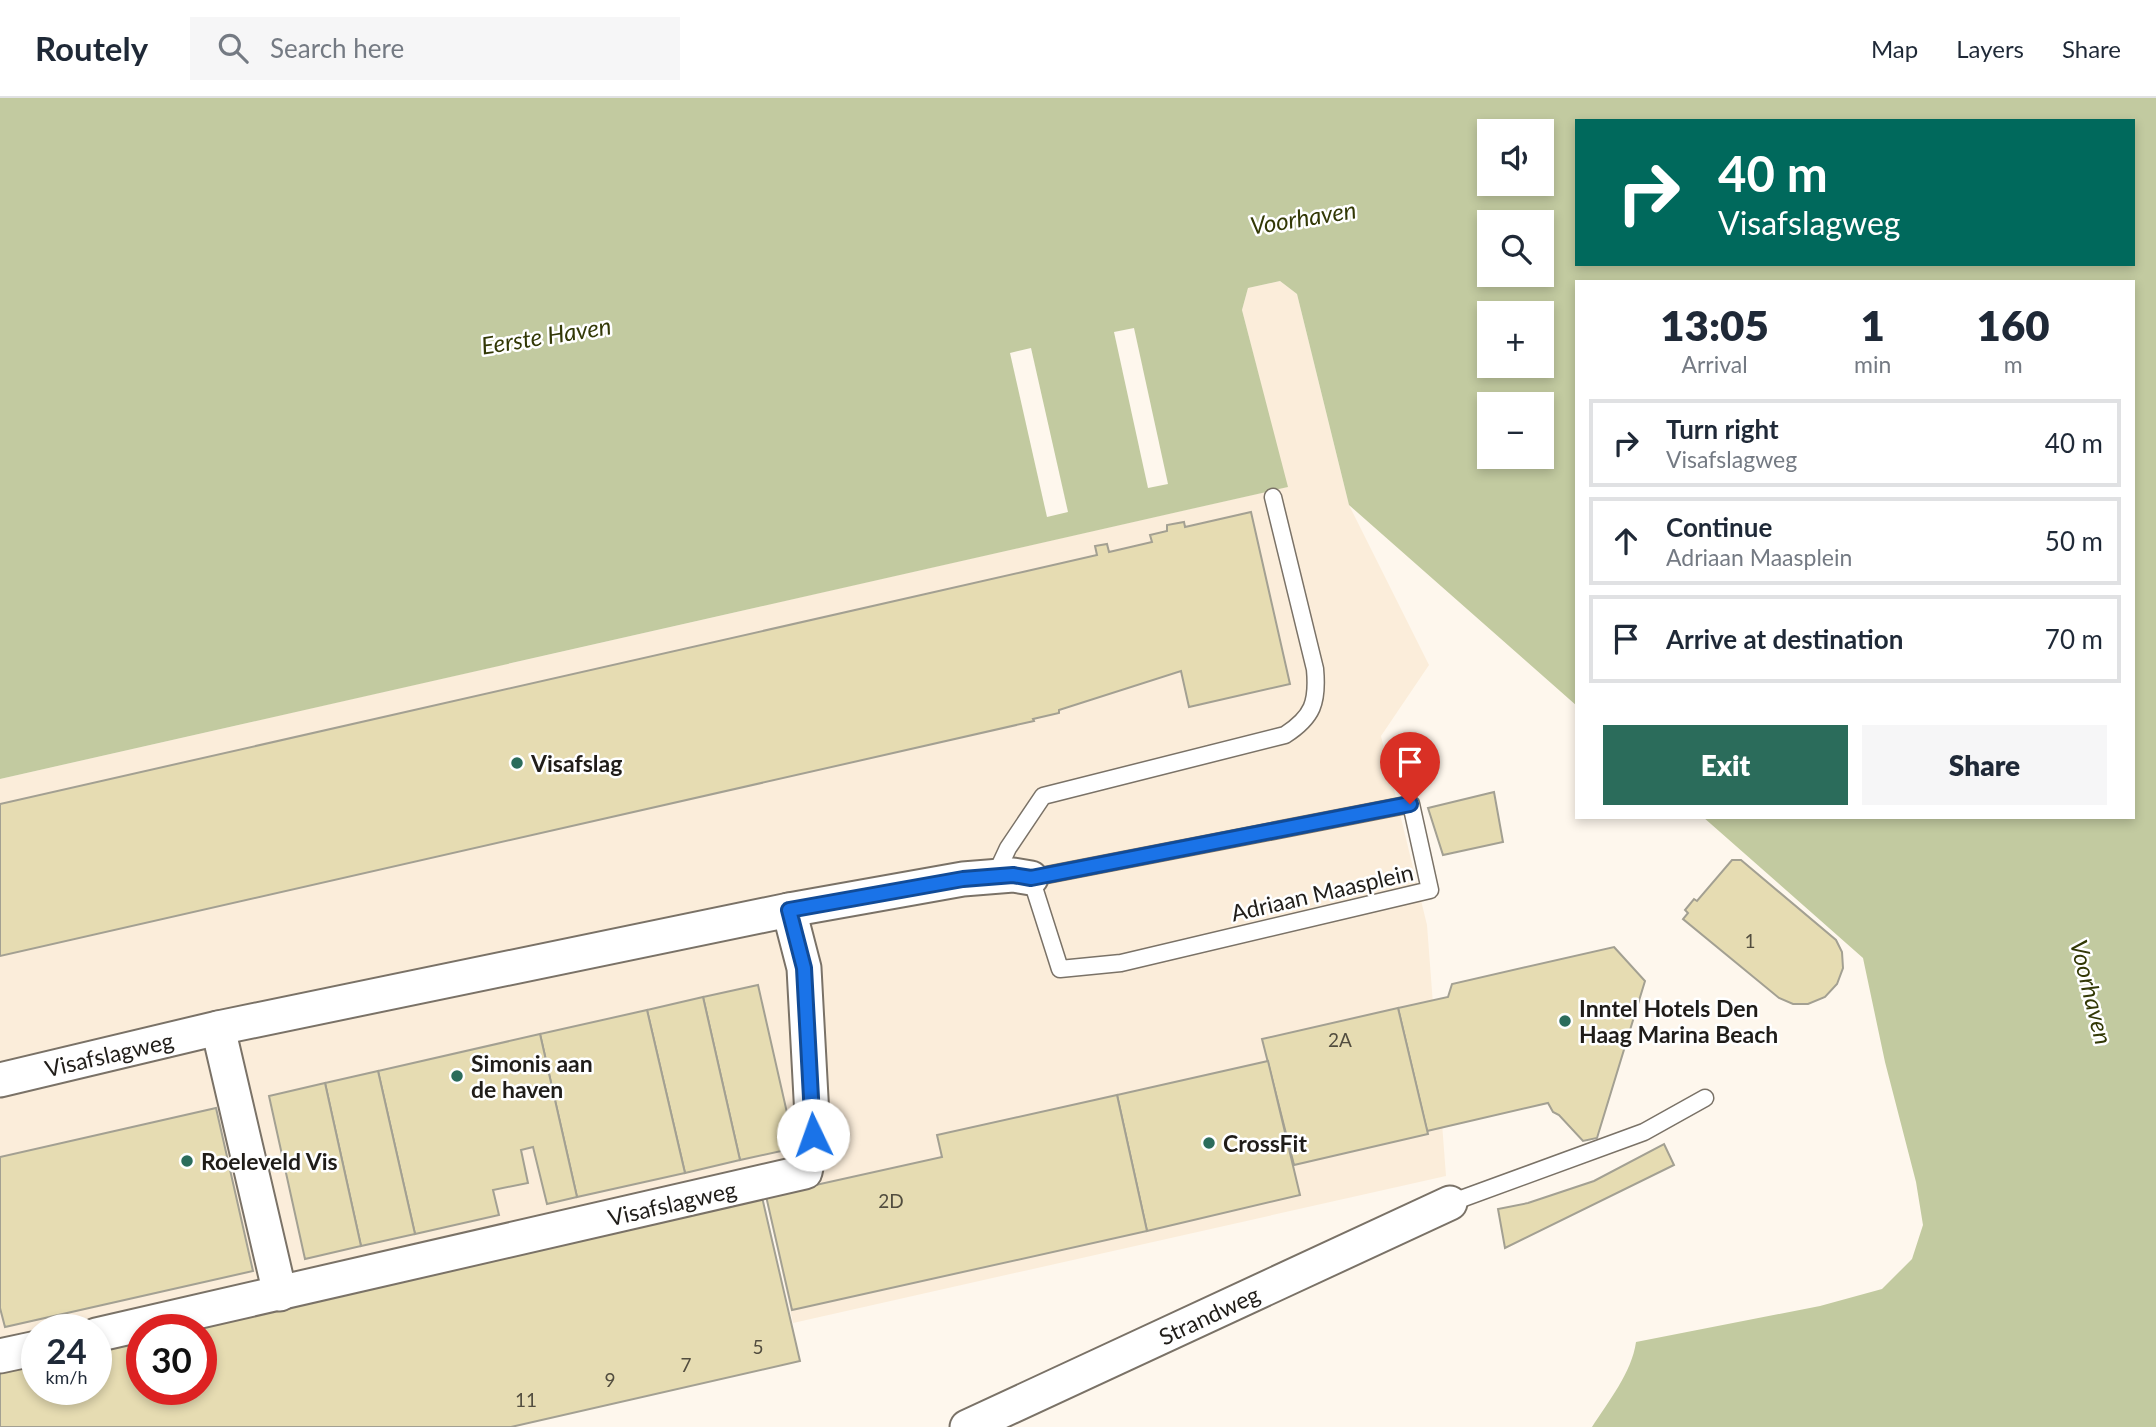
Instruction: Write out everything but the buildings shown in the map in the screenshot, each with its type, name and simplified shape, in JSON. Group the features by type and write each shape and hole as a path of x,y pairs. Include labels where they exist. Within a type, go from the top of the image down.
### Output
{"street":[{"name":"Visafslagweg","path":"0,1080 218,1028 789,910 963,879 1013,875 1031,878"},
{"name":"Visafslagweg","path":"112,1331 805,1172 813,1135 804,968 789,910"},
{"path":"218,1028 280,1294"},
{"name":"Strandweg","path":"967,1427 1450,1203"},
{"path":"0,1356 21,1351"}],"lane":[{"path":"995,877 1008,848 1043,796 1285,735 1302,724 1313,708 1317,689 1315,669 1273,497"},
{"name":"Adriaan Maasplein","path":"1410,804 1430,890 1121,963 1060,969 1031,878 1410,804"},
{"path":"1450,1203 1644,1132 1705,1098"}],"shaded area":[{"path":"1280,281 1297,294 1349,505 1429,665 1381,736 1427,925 1446,1176 793,1323 766,1197 177,1314 126,1314 126,1324 112,1327 112,1314 21,1314 21,1366 0,1371 0,779 1287,487 1242,310 1248,288"}],"water":[{"path":"0,98 2156,98 2156,1427 1592,1427 1625,1375 1636,1342 1820,1306 1882,1289 1912,1259 1923,1225 1916,1182 1885,1062 1863,958 1705,819 2135,819 2135,280 1575,280 1575,704 1349,505 1297,294 1280,281 1248,288 1242,310 1288,487 0,779"}],"pier":[{"path":"1134,328 1168,484 1148,488 1114,332"},
{"path":"1031,348 1068,512 1047,517 1010,353"}],"place":[{"name":"Visafslag","path":"517,763"},
{"name":"Inntel Hotels Den Haag Marina Beach","path":"1565,1021"},
{"name":"Simonis aan de haven","path":"457,1076"},
{"name":"CrossFit","path":"1209,1143"},
{"name":"Roeleveld Vis","path":"187,1161"}],"route":[{"path":"813,1135 804,968 789,910 963,879 1013,875 1031,878 1410,804"}],"water label":[{"name":"Voorhaven","path":"1303,217"},
{"name":"Eerste Haven","path":"546,335"},
{"name":"Voorhaven","path":"2092,992"}]}
